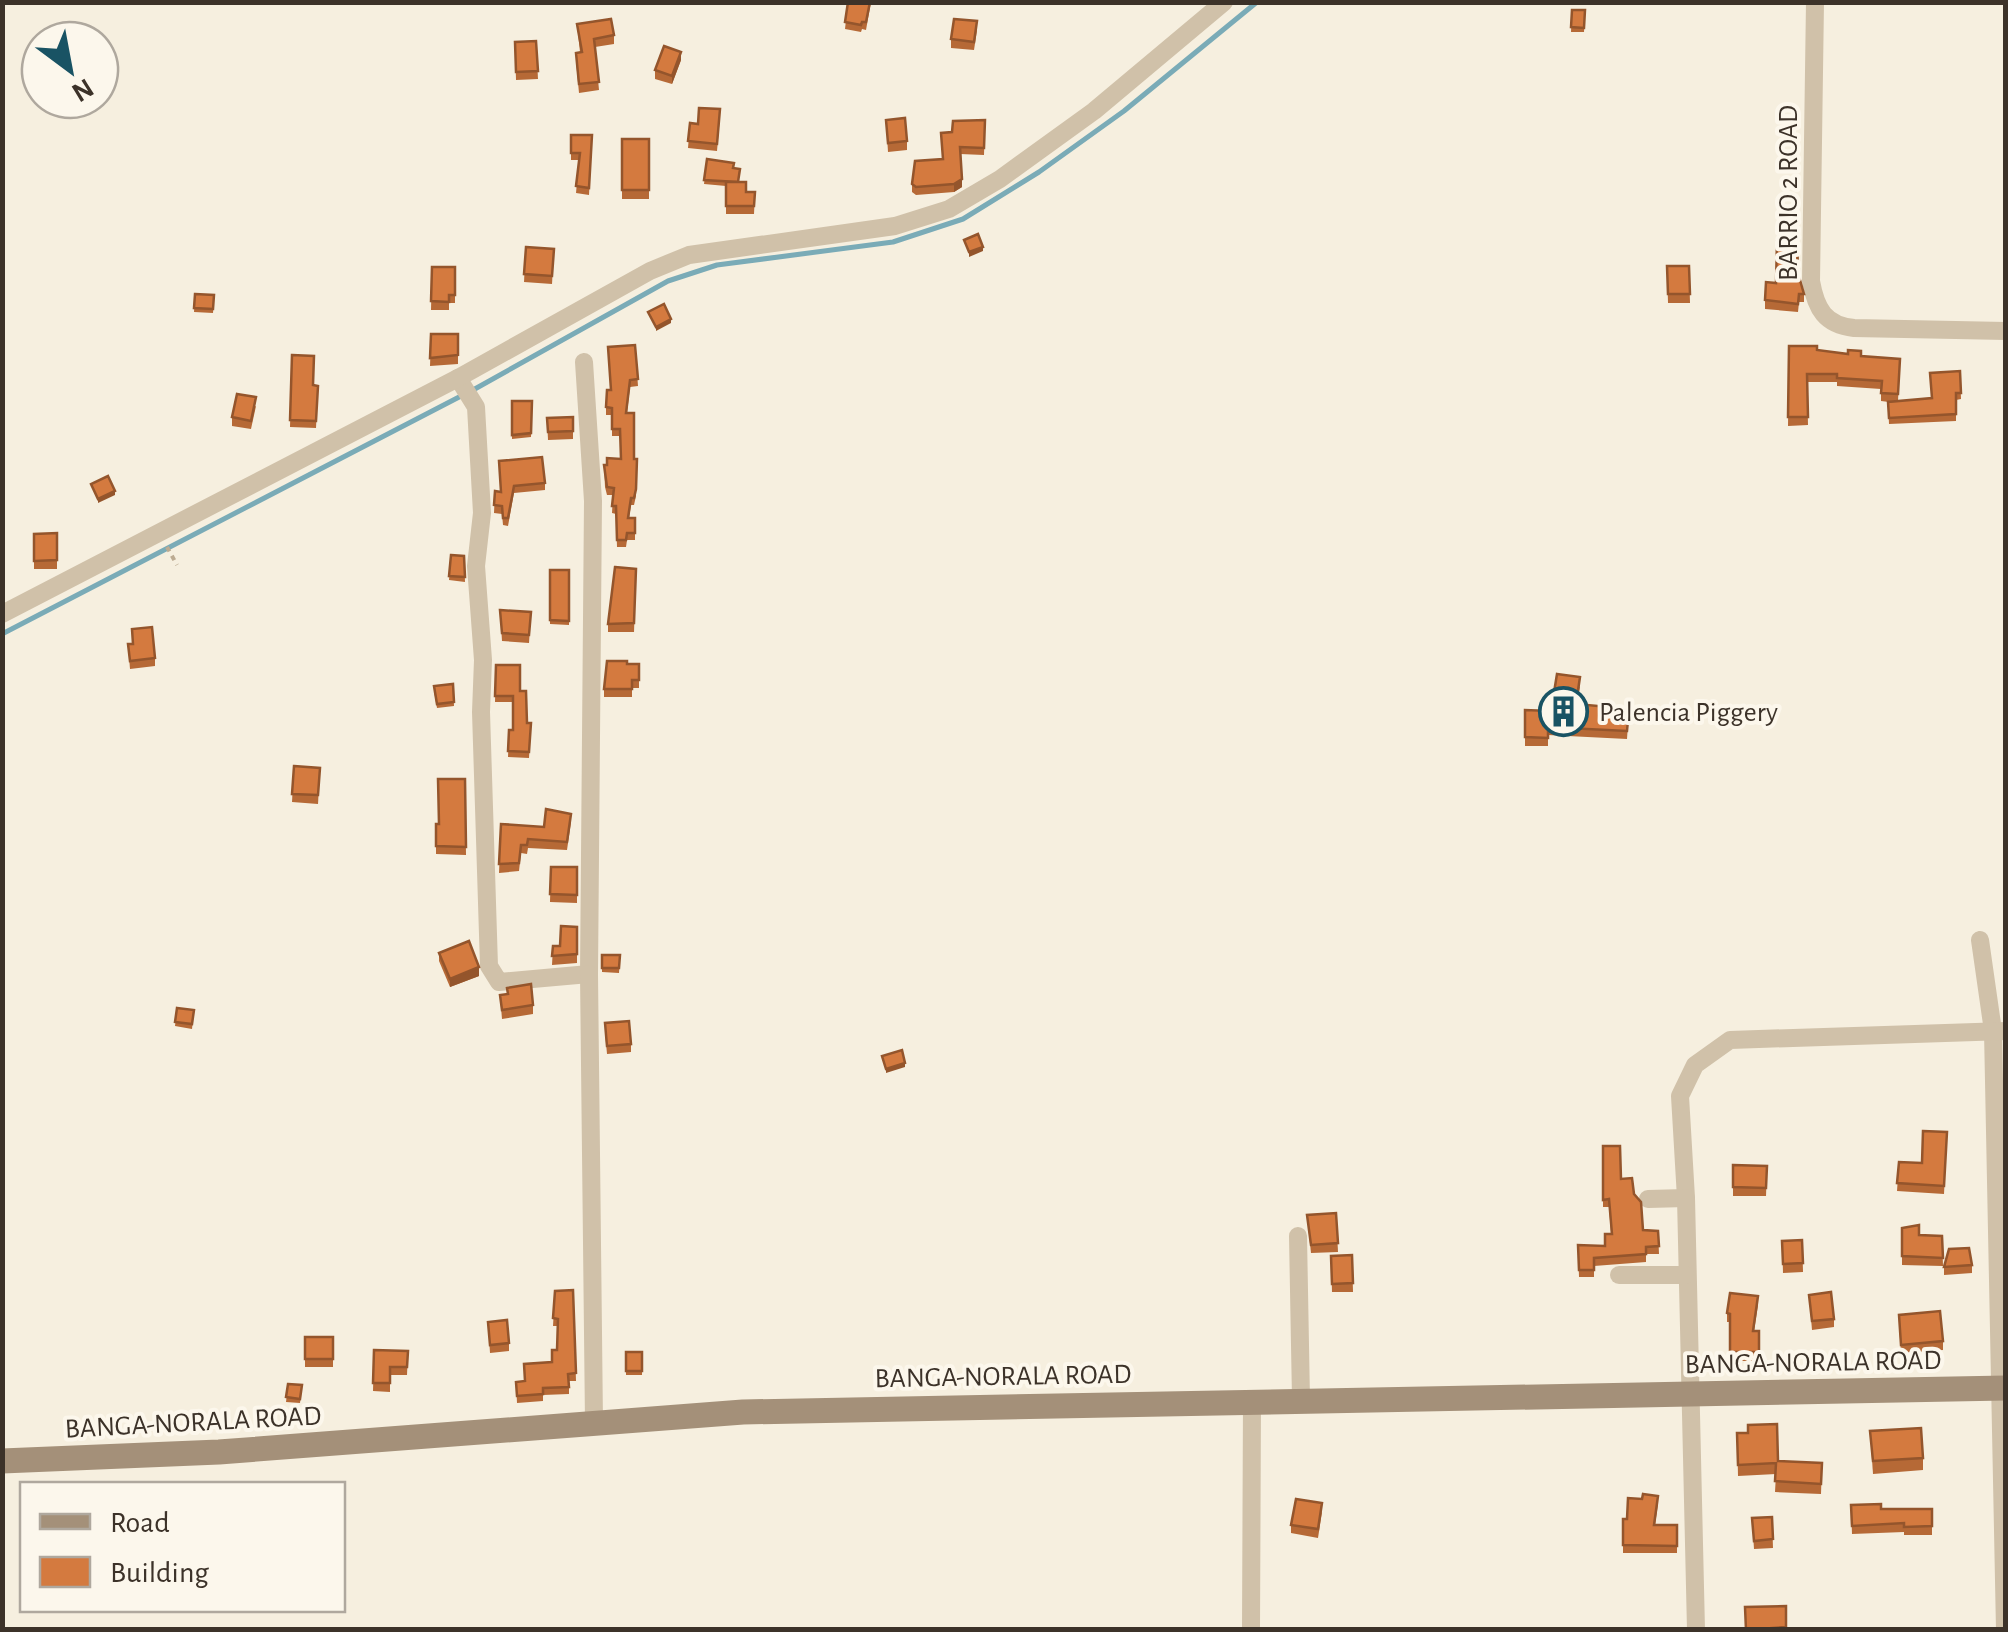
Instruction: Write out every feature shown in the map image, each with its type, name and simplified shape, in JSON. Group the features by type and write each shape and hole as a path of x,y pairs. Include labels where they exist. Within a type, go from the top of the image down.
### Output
{"main road":[{"name":"BANGA-NORALA ROAD","path":"2,1461 220,1452 742,1412 2003,1388"}],"street":[{"path":"2,614 458,378 622,285 690,255 894,226 950,210 1094,111 1224,2"},
{"name":"BARRIO 2 ROAD","path":"1816,2 1811,282 1822,312 1837,326 1854,328 2006,330"},
{"path":"584,362 593,501 588,974 594,1422"},
{"path":"458,378 476,407 482,513 476,566 483,660 481,712 489,966 499,982 588,974"},
{"path":"1980,940 1999,1031 2005,1630"},
{"path":"1696,1630 1693,1394 1680,1096 1695,1065 1730,1040 1999,1031"},
{"path":"1648,1199 1686,1198"},
{"path":"1298,1236 1301,1399"},
{"path":"1618,1275 1685,1275"},
{"path":"1251,1630 1252,1400"}],"building":[{"path":"848,2 870,2 866,22 845,22"},
{"path":"1572,10 1585,10 1584,28 1571,27"},
{"path":"611,19 614,35 594,39 599,82 579,84 576,53 582,52 577,24"},
{"path":"954,19 977,21 974,42 951,39"},
{"path":"536,41 538,71 516,72 515,42"},
{"path":"664,46 681,52 672,76 655,70"},
{"path":"699,108 720,109 717,144 688,141 690,123 698,124"},
{"path":"905,118 907,141 888,143 886,120"},
{"path":"985,120 984,148 960,147 962,179 954,184 912,184 915,161 943,159 941,133 952,132 953,121"},
{"path":"571,135 592,135 589,188 576,186 580,153 571,153"},
{"path":"622,139 649,139 649,190 622,190"},
{"path":"707,159 734,163 733,168 740,169 738,182 704,180"},
{"path":"726,182 746,182 746,192 755,192 754,206 726,206"},
{"path":"1782,231 1797,231 1798,273 1804,294 1799,294 1798,304 1765,300 1766,282 1776,283 1777,241 1782,240"},
{"path":"978,234 983,247 969,252 964,240"},
{"path":"526,247 554,249 552,276 524,274"},
{"path":"1667,266 1689,266 1690,294 1668,294"},
{"path":"432,267 455,267 455,295 449,295 449,302 431,301"},
{"path":"195,294 214,295 213,309 194,308"},
{"path":"664,304 671,319 656,327 648,312"},
{"path":"431,334 458,334 458,355 430,358"},
{"path":"635,345 638,379 630,380 626,413 634,413 636,489 628,518 635,518 635,533 627,533 626,540 617,540 616,506 612,506 614,488 607,487 604,465 607,458 621,459 620,429 612,429 612,408 606,407 607,390 611,390 608,347"},
{"path":"1789,346 1817,346 1817,350 1848,354 1848,350 1861,351 1861,356 1900,359 1898,394 1881,393 1882,381 1807,374 1808,417 1788,417"},
{"path":"292,355 314,356 313,385 318,386 316,421 290,420"},
{"path":"1960,371 1961,393 1956,393 1956,414 1889,418 1888,402 1932,398 1930,373"},
{"path":"237,394 256,397 251,421 232,417"},
{"path":"512,401 532,401 531,433 512,435"},
{"path":"573,417 573,431 548,432 547,418"},
{"path":"542,457 545,483 514,486 508,518 503,518 502,506 494,505 495,491 501,492 499,461"},
{"path":"108,476 115,491 98,499 91,484"},
{"path":"57,533 57,560 34,561 34,534"},
{"path":"451,555 464,556 465,577 449,576"},
{"path":"615,567 636,569 634,623 608,624"},
{"path":"550,570 569,570 569,621 550,620"},
{"path":"500,610 531,612 529,635 502,633"},
{"path":"152,627 155,658 130,661 128,644 133,644 132,629"},
{"path":"607,661 639,664 639,680 632,680 632,689 604,689"},
{"path":"496,665 520,665 520,691 526,691 527,723 531,723 529,752 508,751 509,730 513,730 513,696 495,696"},
{"path":"1557,674 1580,677 1576,704 1629,709 1627,731 1548,727 1548,738 1525,737 1525,710 1551,711"},
{"path":"453,684 454,702 437,704 434,686"},
{"path":"294,766 320,768 318,795 292,794"},
{"path":"438,779 465,779 466,847 436,846"},
{"path":"546,809 571,814 567,842 528,839 527,845 521,845 519,863 499,864 501,824 544,827"},
{"path":"551,867 577,867 577,895 550,894"},
{"path":"561,926 577,927 577,954 552,956 553,946 560,946"},
{"path":"469,941 479,967 450,979 439,953"},
{"path":"602,955 620,955 619,968 602,968"},
{"path":"531,984 533,1005 502,1010 500,995 508,994 507,988"},
{"path":"177,1008 194,1010 192,1024 175,1022"},
{"path":"629,1021 631,1044 607,1046 605,1023"},
{"path":"902,1050 905,1063 886,1069 882,1056"},
{"path":"1923,1131 1947,1132 1944,1186 1897,1183 1899,1162 1922,1163"},
{"path":"1603,1146 1620,1146 1621,1179 1632,1178 1634,1194 1641,1202 1643,1230 1658,1231 1659,1246 1646,1247 1646,1254 1594,1258 1594,1270 1579,1270 1578,1245 1605,1246 1605,1234 1612,1234 1609,1199 1603,1200"},
{"path":"1733,1165 1767,1166 1766,1188 1733,1187"},
{"path":"1336,1213 1338,1243 1311,1245 1307,1215"},
{"path":"1919,1225 1919,1235 1942,1236 1943,1258 1902,1256 1902,1228"},
{"path":"1802,1240 1803,1263 1783,1264 1782,1241"},
{"path":"1969,1248 1972,1265 1944,1267 1949,1249"},
{"path":"1352,1255 1353,1283 1332,1284 1331,1256"},
{"path":"573,1290 576,1373 568,1374 569,1387 543,1388 543,1394 517,1396 516,1382 525,1381 524,1364 552,1362 552,1350 557,1350 555,1291"},
{"path":"1831,1292 1834,1319 1812,1321 1809,1295"},
{"path":"1730,1293 1758,1296 1753,1331 1759,1331 1759,1352 1730,1352"},
{"path":"1940,1311 1943,1341 1901,1345 1899,1315"},
{"path":"507,1320 509,1343 490,1345 488,1322"},
{"path":"305,1337 333,1337 333,1359 305,1359"},
{"path":"374,1350 408,1351 407,1367 390,1367 390,1383 373,1383"},
{"path":"626,1352 642,1352 642,1371 626,1371"},
{"path":"288,1384 302,1385 300,1399 286,1397"},
{"path":"1777,1424 1778,1461 1822,1463 1821,1484 1775,1481 1776,1463 1738,1465 1737,1433 1748,1433 1748,1425"},
{"path":"1921,1428 1923,1458 1873,1461 1870,1431"},
{"path":"1643,1494 1658,1496 1654,1525 1677,1525 1677,1546 1623,1545 1628,1498 1642,1499"},
{"path":"1296,1499 1322,1503 1318,1529 1291,1525"},
{"path":"1881,1504 1881,1509 1932,1509 1932,1526 1852,1526 1851,1505"},
{"path":"1772,1517 1773,1539 1754,1541 1752,1518"},
{"path":"1786,1606 1786,1627 1746,1630 1745,1607"}],"waterway":[{"path":"473,390 668,281 717,265 893,242 963,219 1039,172 1124,111 1257,2"},
{"path":"2,634 463,395"}],"place":[{"name":"Palencia Piggery","path":"1564,711"}]}
